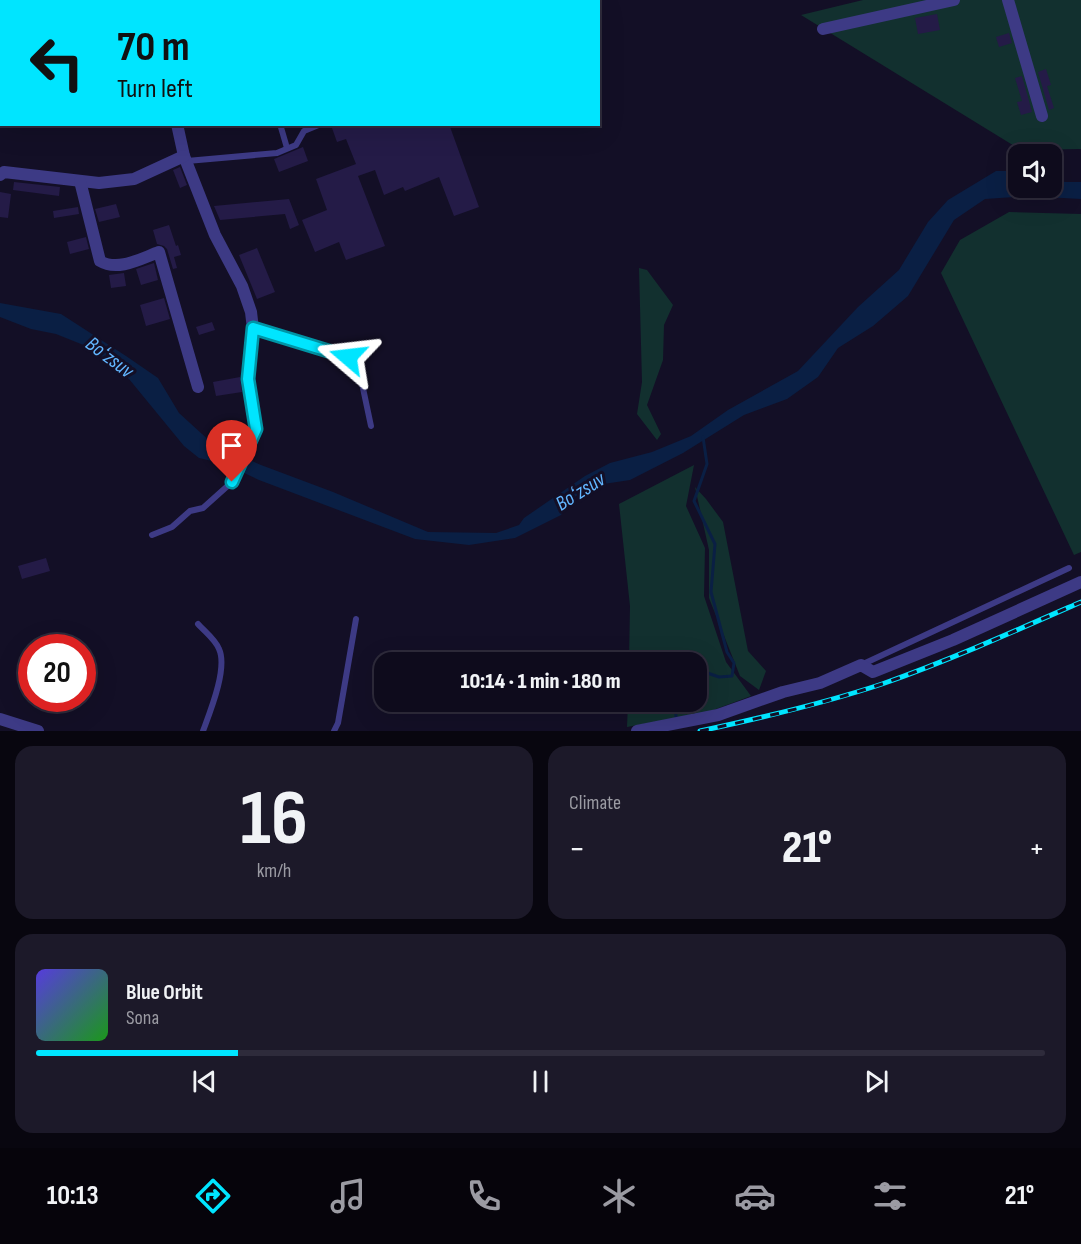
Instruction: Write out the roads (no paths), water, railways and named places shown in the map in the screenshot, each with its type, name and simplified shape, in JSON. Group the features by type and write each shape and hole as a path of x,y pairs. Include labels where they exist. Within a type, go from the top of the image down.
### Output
{"street":[{"path":"823,29 954,0"},
{"path":"1008,0 1042,117"},
{"path":"177,126 185,159 215,235 242,286 251,312 253,328 248,379 256,429 249,442"},
{"path":"0,175 4,172 99,183 134,179 185,159"},
{"path":"80,181 100,261 108,266 116,266 159,252 198,387"},
{"path":"637,731 718,715 783,692 820,683 861,665 873,672 953,640 1081,582"},
{"path":"0,719 38,731"}],"lane":[{"path":"281,126 287,148"},
{"path":"185,159 276,153 296,145 304,131 316,126"},
{"path":"253,328 348,357 360,374 371,426"},
{"path":"152,535 172,527 190,511 203,508 232,482 249,442"},
{"path":"861,665 1069,568"},
{"path":"334,731 338,723 356,619"},
{"path":"198,624 212,637 220,651 220,684 203,731"}],"water":[{"name":"Boʻzsuv","path":"996,171 1008,171 1008,197 985,199 954,220 908,296 873,326 838,348 818,377 787,399 744,415 683,453 630,480 597,485 571,499 561,515 515,538 469,545 415,539 259,480 225,464 199,458 184,446 129,379 91,348 56,334 31,329 0,317 0,303 61,314 158,378 179,413 213,444 261,465 428,532 496,533 519,525 524,518 585,476 610,463 652,452 691,436 728,410 798,371 858,307 899,270 928,222 948,200"},
{"path":"1062,181 1081,182 1081,199 1062,198"}],"waterway":[{"path":"703,437 707,464 694,501 715,544 711,592 727,652 734,663 732,676 719,677 707,673"},
{"path":"676,712 676,717"}],"railway":[{"path":"700,731 791,710 882,684 1081,602"}]}
